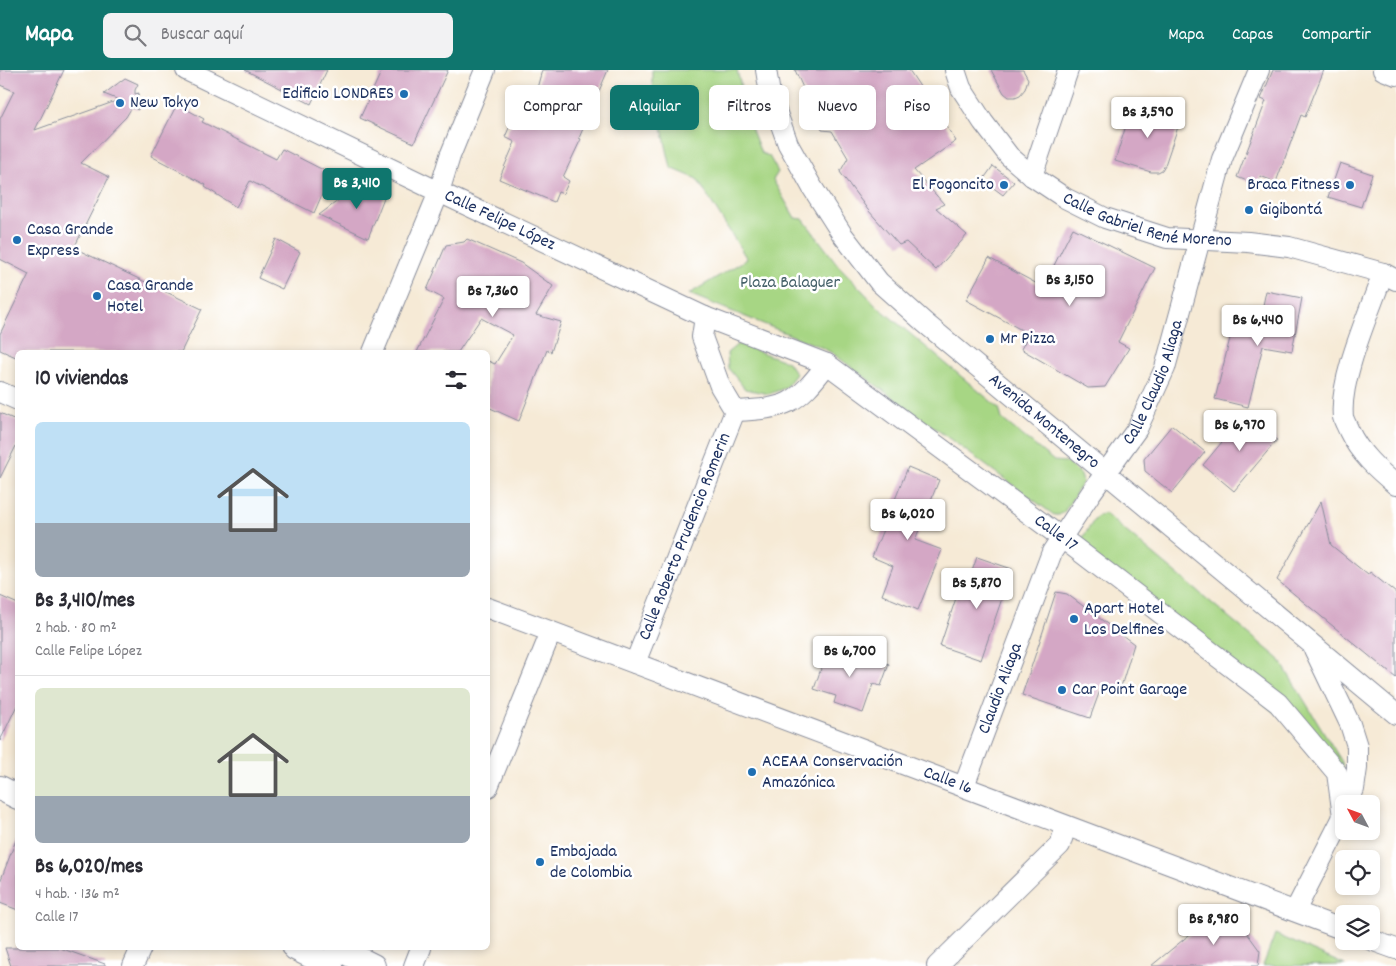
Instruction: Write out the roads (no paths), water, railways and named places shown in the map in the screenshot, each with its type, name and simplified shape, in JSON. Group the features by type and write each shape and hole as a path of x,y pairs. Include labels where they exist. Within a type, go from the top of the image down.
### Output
{"street":[{"name":"Calle Felipe López","path":"186,70 705,317"},
{"path":"374,350 439,192 450,156 485,70"},
{"name":"Avenida Montenegro","path":"766,70 770,94 788,144 812,187 842,234 879,282 1396,714"},
{"name":"Calle Gabriel René Moreno","path":"955,70 961,88 983,122 1009,156 1032,176 1065,198 1105,218 1167,238 1248,242 1289,247 1390,277"},
{"path":"1032,176 1068,70"},
{"name":"Calle Claudio Aliaga","path":"1062,538 1137,429 1164,368 1222,159 1259,70"},
{"path":"1383,70 1396,75"},
{"path":"1390,277 1359,338 1344,394 1343,418 1353,439 1369,462 1396,485"},
{"name":"Calle 17","path":"705,317 827,364 1062,538 1278,703 1337,773 1341,795"},
{"name":"Calle Roberto Prudencio Romerin","path":"705,317 702,337 704,345 720,386 735,410"},
{"name":"Calle Roberto Prudencio Romerin","path":"735,410 768,409 787,404 809,388 827,364"},
{"path":"0,392 15,399"},
{"name":"Calle Roberto Prudencio Romerin","path":"636,663 735,410"},
{"name":"Claudio Aliaga","path":"964,786 1052,552 1062,538"},
{"name":"Calle 16","path":"490,609 1335,927"},
{"path":"490,781 551,632"},
{"path":"1312,645 1350,724 1357,746 1357,768 1352,795"},
{"path":"0,788 15,796"},
{"path":"0,804 15,811"},
{"path":"937,966 1060,845 1066,826"},
{"path":"1295,912 1335,833"},
{"path":"1380,943 1396,949"},
{"path":"133,966 140,950"},
{"path":"299,950 331,966"},
{"path":"341,950 373,966"},
{"path":"414,966 420,950"}],"place":[{"name":"Edificio LONDRES","path":"404,94"},
{"name":"New Tokyo","path":"120,103"},
{"name":"El Fogoncito","path":"1004,185"},
{"name":"Braca Fitness","path":"1350,185"},
{"name":"Gigibontá","path":"1249,210"},
{"name":"Casa Grande Express","path":"17,240"},
{"name":"Casa Grande Hotel","path":"97,296"},
{"name":"Mr Pizza","path":"990,339"},
{"name":"Apart Hotel Los Delfines","path":"1074,619"},
{"name":"Car Point Garage","path":"1062,690"},
{"name":"ACEAA Conservación Amazónica","path":"752,772"},
{"name":"Embajada de Colombia","path":"540,862"}],"park label":[{"name":"Plaza Balaguer","path":"790,283"}]}
